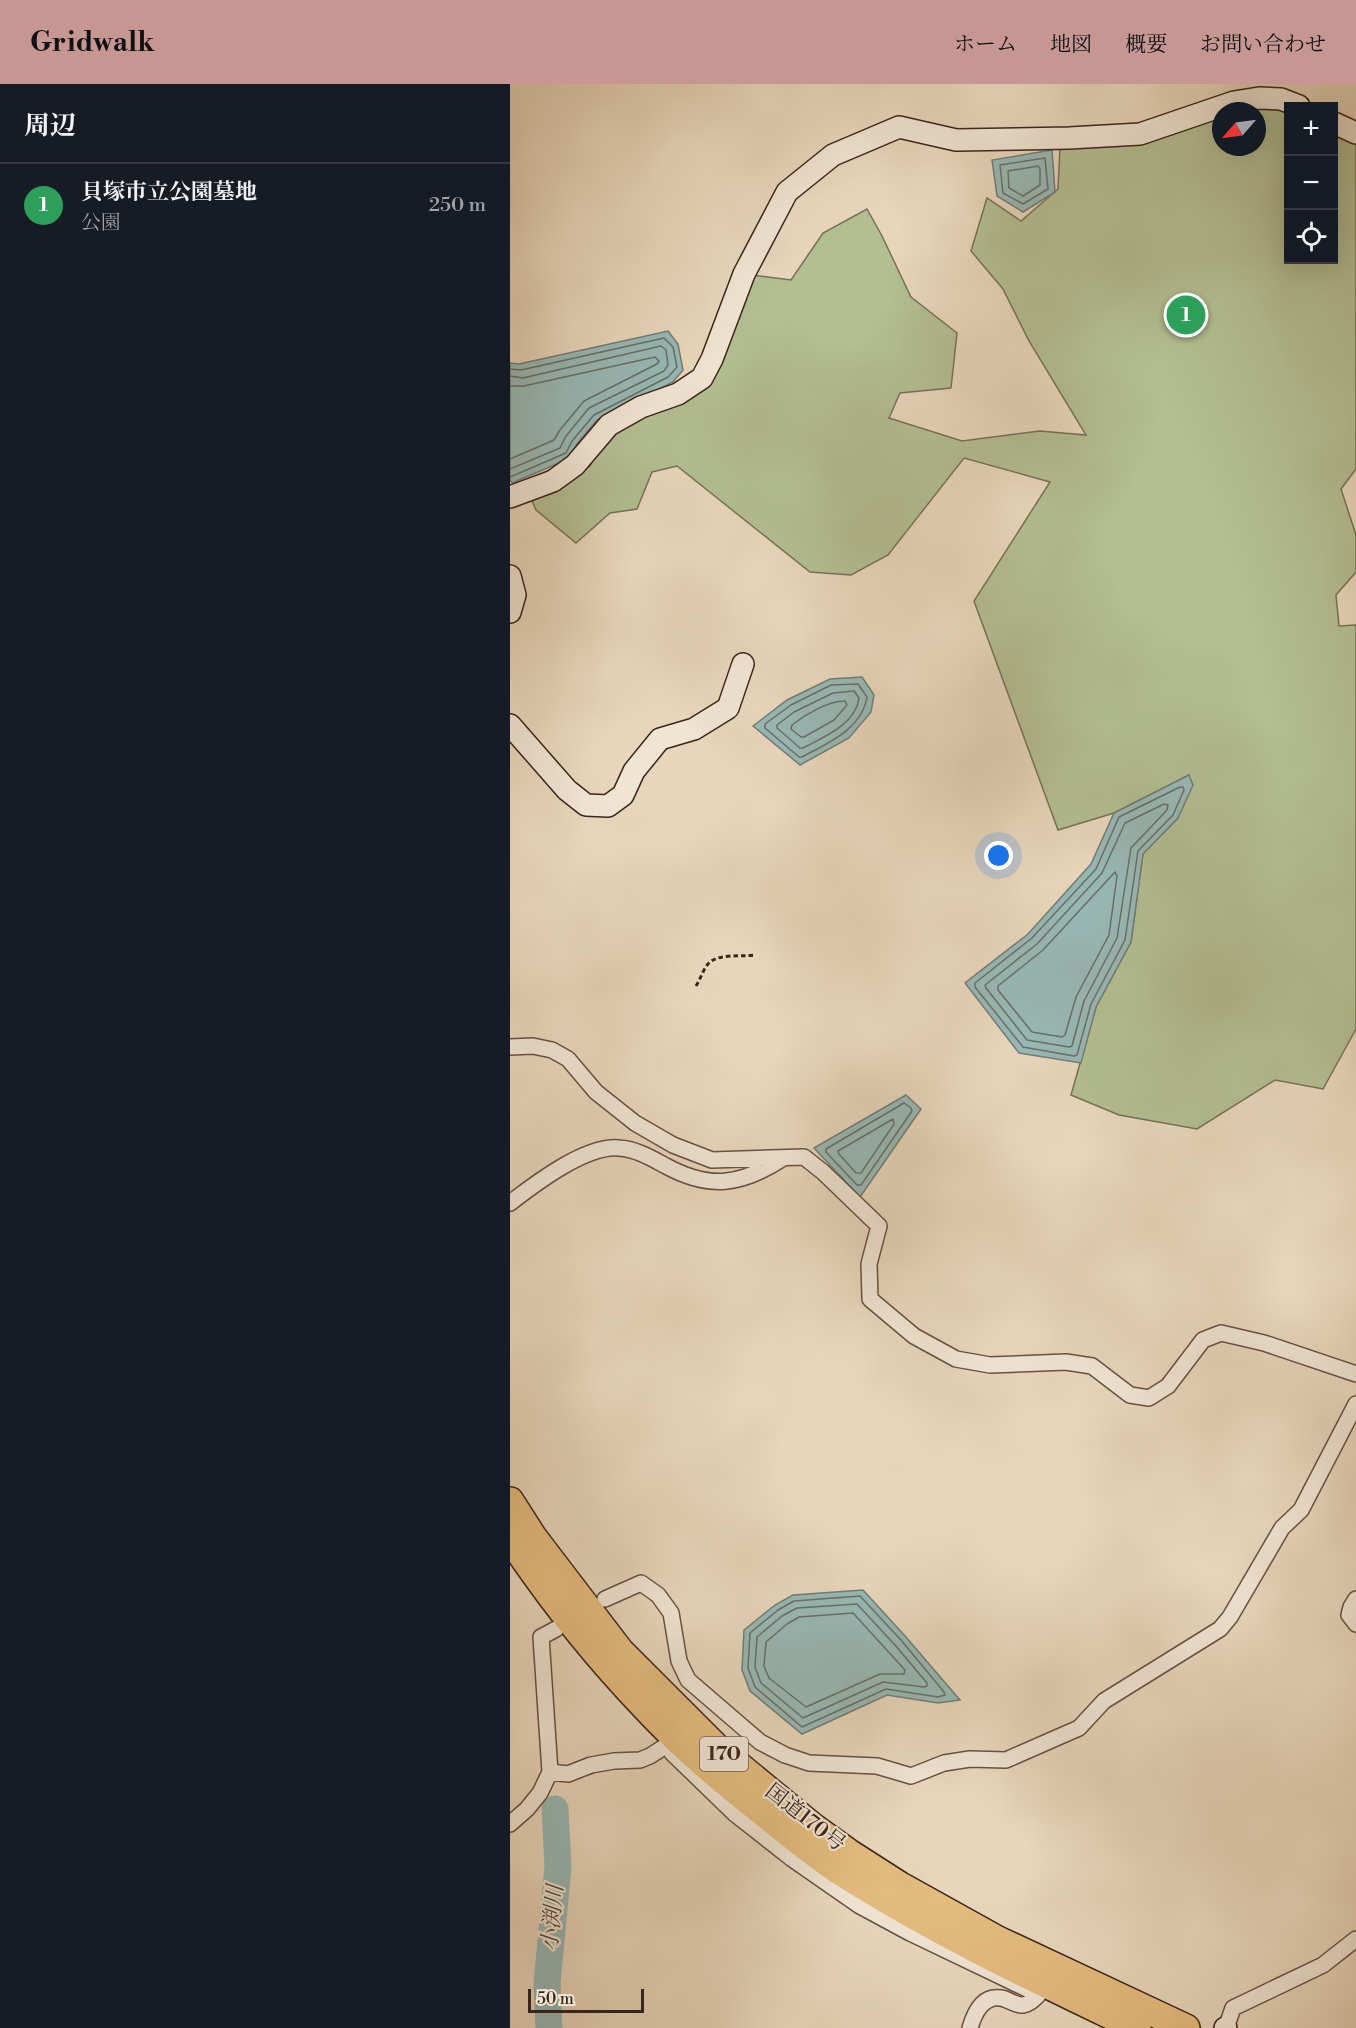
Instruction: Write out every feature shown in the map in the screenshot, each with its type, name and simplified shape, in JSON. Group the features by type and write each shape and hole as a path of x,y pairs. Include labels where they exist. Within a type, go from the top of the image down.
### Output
{"highway":[{"name":"国道170号","path":"510,1501 533,1537 620,1651 716,1747 813,1827 995,1949 1186,2028"},
{"name":"国道170号","path":"510,1538 527,1564 605,1663 647,1710 717,1776 804,1845 843,1873 995,1949 1137,2028"}],"street":[{"path":"510,497 554,481 575,465 609,425 641,407 678,394 702,378 712,359 744,274 787,192 833,154 899,127 956,140 1140,134 1234,102 1249,99 1281,99 1289,102"},
{"path":"1338,125 1356,133"},
{"path":"510,576 515,595 510,612"},
{"path":"510,725 567,790 586,805 608,806 623,795 634,771 660,739 694,729 728,708 743,664"},
{"path":"510,1047 533,1046 552,1050 568,1059 596,1092 635,1123 672,1145 712,1160 804,1157 823,1172 879,1226 869,1264 870,1299 914,1336 956,1359 990,1365 1066,1362 1092,1366 1130,1395 1149,1398 1168,1386 1203,1340 1221,1333 1264,1343 1356,1374"},
{"path":"510,1203 580,1157 598,1150 619,1148 640,1152 677,1172 699,1180 716,1182 742,1180 762,1172 783,1158"},
{"path":"605,1599 641,1583 658,1595 671,1612 680,1661 688,1680 760,1742 785,1755 809,1763 877,1766 911,1776 944,1762 970,1759 1006,1760 1079,1728 1104,1701 1220,1629 1230,1617 1282,1528 1301,1510 1356,1404"},
{"path":"1356,1599 1349,1615 1356,1624"},
{"path":"510,1824 540,1793 550,1772 541,1637 556,1629"},
{"path":"647,1710 672,1753 735,1814 791,1858 860,1906 910,1933 1112,2028"},
{"path":"550,1772 568,1774 591,1765 640,1760 667,1745"},
{"path":"1226,2028 1233,2008 1323,1965 1356,1939"},
{"path":"970,2028 974,2014 983,2002 1000,1998 1022,2005 1033,2001 1039,1994"}],"path":[{"path":"696,986 705,968 717,958 756,955"}],"green space":[{"path":"1266,104 1284,106 1284,264 1338,264 1338,125 1356,133 1356,469 1341,489 1356,535 1356,572 1336,595 1339,626 1356,625 1356,1029 1323,1089 1275,1080 1197,1129 1119,1115 1071,1095 1096,1007 1131,942 1143,853 1178,818 1189,775 1114,813 1058,830 974,601 1050,482 964,458 888,555 851,575 810,572 677,466 652,472 637,509 610,513 576,543 536,510 532,501 590,466 609,425 702,378 744,274 791,280 823,233 867,209 911,297 957,333 951,388 900,393 889,418 962,441 1040,431 1086,435 1029,341 1003,289 971,251 987,198 1021,221 1058,189 1060,147 1212,108 1212,156 1266,156"}],"water":[{"path":"1052,150 1055,192 1023,212 997,196 992,160"},
{"path":"668,331 678,344 683,370 673,382 597,420 577,444 571,458 512,483 510,480 510,363 519,364"},
{"path":"862,677 874,695 871,712 849,738 800,765 753,726 787,700 830,679"},
{"path":"1189,775 1193,785 1178,818 1143,854 1131,942 1096,1007 1081,1063 1019,1053 965,983 1028,934 1091,864 1114,813"},
{"path":"906,1095 921,1109 860,1197 814,1148"},
{"path":"863,1590 960,1700 938,1703 887,1695 802,1734 750,1691 742,1670 744,1630 775,1605 793,1595"}],"waterway":[{"name":"小渕川","path":"549,2028 547,1983 558,1867 555,1809"}],"place":[{"name":"貝塚市立公園墓地","path":"1186,315"}]}
